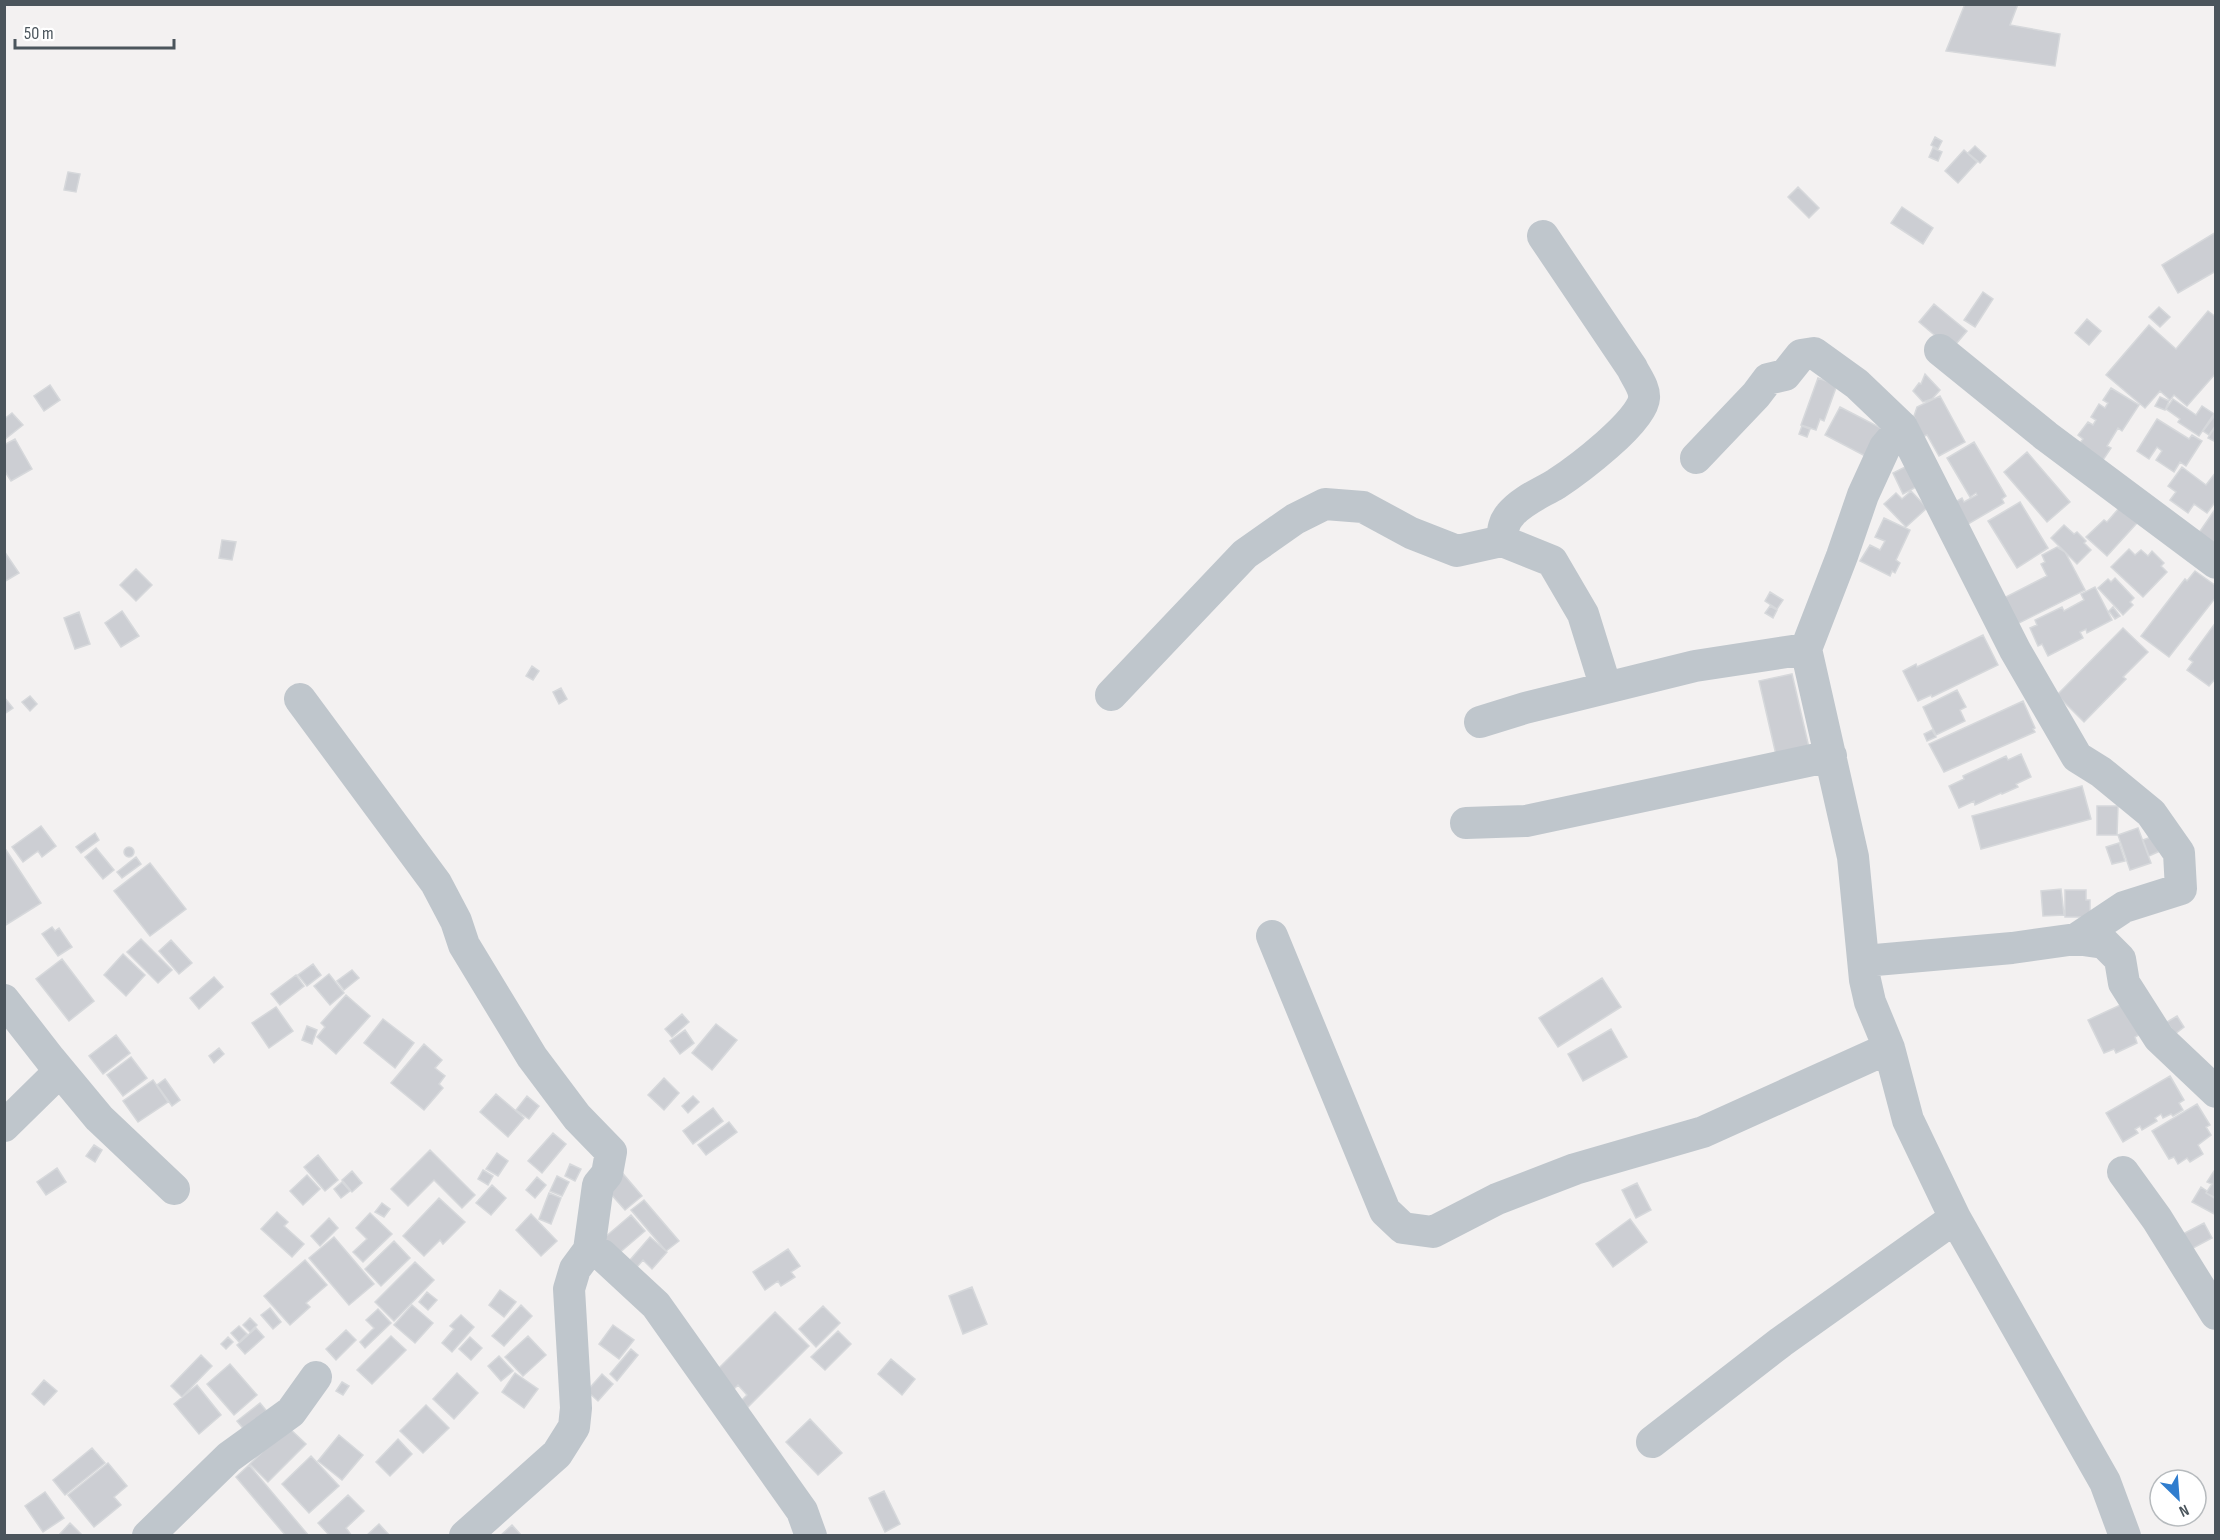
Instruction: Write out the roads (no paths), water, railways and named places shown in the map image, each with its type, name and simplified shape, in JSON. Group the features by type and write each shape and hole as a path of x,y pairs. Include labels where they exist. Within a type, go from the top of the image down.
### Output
{"street":[{"path":"1502,541 1503,525 1510,514 1522,503 1590,461 1638,414 1644,399 1642,388 1632,368 1544,236"},
{"path":"1940,350 2046,436 2216,563"},
{"path":"1696,458 1756,395 1768,379 1785,375 1801,355 1814,353 1857,384 1902,426 2015,650 2077,757 2101,772 2151,813 2179,853 2181,889 2124,907 2076,939"},
{"path":"1902,426 1885,447 1863,495 1806,649 1853,856 1870,1002 1889,1048 1908,1120 1955,1218 2105,1482 2125,1536"},
{"path":"1111,695 1245,554 1295,519 1325,504 1363,507 1411,533 1457,551 1502,541 1552,561 1583,614 1606,688"},
{"path":"1480,722 1695,666 1806,649"},
{"path":"300,699 436,883 456,921 464,945 532,1057 576,1117 611,1152 607,1174 598,1185 589,1250 575,1269 569,1289 576,1408 574,1427 557,1454 465,1536"},
{"path":"1466,823 1526,821 1831,756"},
{"path":"1272,936 1385,1211 1403,1228 1433,1232 1497,1199 1575,1169 1703,1132 1889,1048"},
{"path":"1864,961 2012,948 2076,939 2104,943 2120,959 2124,983 2159,1038 2216,1092"},
{"path":"4,1000 99,1118 174,1189"},
{"path":"4,1126 60,1071"},
{"path":"2123,1172 2157,1220 2216,1314"},
{"path":"1652,1442 1781,1342 1955,1218"},
{"path":"589,1250 602,1255 656,1305 802,1511 811,1536"},
{"path":"148,1536 229,1457 291,1412 316,1377"}]}
